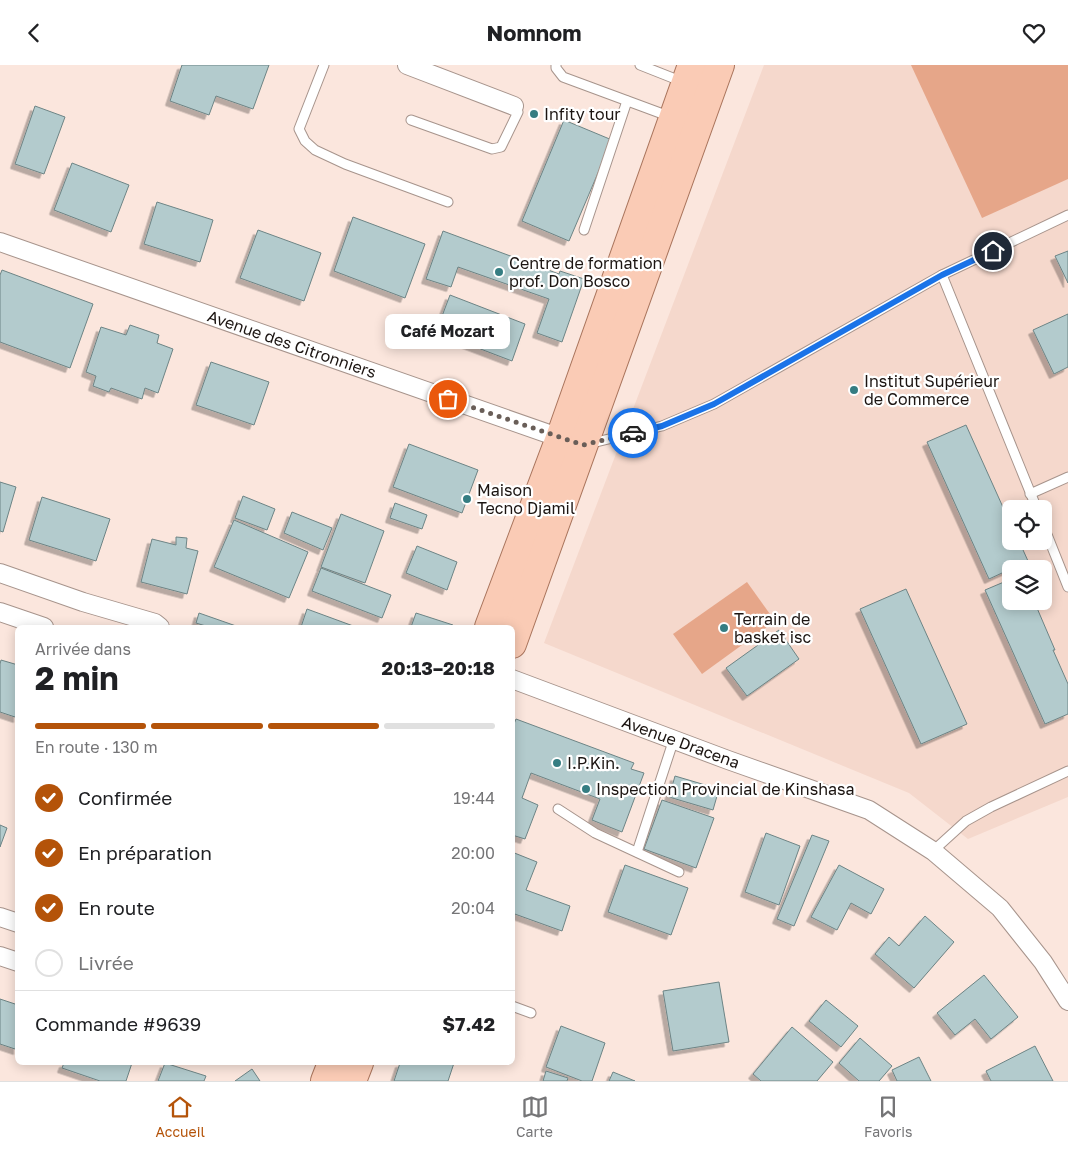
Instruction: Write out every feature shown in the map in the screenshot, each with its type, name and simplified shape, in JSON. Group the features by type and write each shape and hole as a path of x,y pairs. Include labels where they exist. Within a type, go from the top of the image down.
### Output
{"main road":[{"path":"490,625 572,441 720,65"},
{"path":"515,634 572,441 673,118 689,74"}],"street":[{"path":"407,65 514,106"},
{"name":"Avenue des Citronniers","path":"0,241 572,441"},
{"path":"0,573 83,602 158,625"},
{"path":"0,612 38,625"},
{"name":"Avenue Dracena","path":"515,680 869,810 933,851 1000,907 1043,962 1068,1001"},
{"path":"0,917 15,922"},
{"path":"0,956 15,961"}],"lane":[{"path":"324,65 299,129 305,141 316,150 346,165 448,203"},
{"path":"556,65 556,68 564,77 673,118"},
{"path":"640,65 689,74"},
{"path":"584,230 627,101"},
{"path":"412,120 492,149 501,147 508,135 518,112 514,106"},
{"path":"572,441 662,426 714,404 942,275 1068,215"},
{"path":"942,275 1033,500"},
{"path":"1030,493 1068,477"},
{"path":"1052,547 1068,587"},
{"path":"637,852 674,739"},
{"path":"933,851 966,821 1068,771"},
{"path":"558,809 595,833 679,872"},
{"path":"515,1007 531,1013"}],"shaded area":[{"name":"Institut Supérieur de Commerce","path":"764,65 1068,65 1068,797 968,839 909,793 544,643"},
{"path":"911,65 1068,65 1068,179 982,218"},
{"name":"Terrain de basket isc","path":"747,582 775,621 702,674 673,634"}],"building":[{"path":"182,65 269,65 253,109 216,96 209,115 170,101"},
{"path":"35,106 65,117 44,174 15,164"},
{"path":"564,120 612,140 569,241 522,221"},
{"path":"72,163 129,185 111,232 54,210"},
{"path":"157,202 213,220 200,262 144,244"},
{"path":"353,217 425,244 405,298 334,271"},
{"path":"258,230 321,253 304,301 240,278"},
{"path":"443,231 559,274 560,271 584,279 562,342 537,333 549,299 458,267 451,287 426,279"},
{"path":"1068,251 1068,283 1055,256"},
{"path":"2,270 93,304 70,368 0,342 0,275"},
{"path":"450,295 525,324 512,361 436,332"},
{"path":"1068,314 1068,367 1054,374 1033,330"},
{"path":"130,325 159,335 157,343 173,349 158,393 145,388 142,399 111,388 109,392 93,386 96,376 86,372 101,327 126,335"},
{"path":"211,362 269,382 254,425 196,405"},
{"path":"966,425 1002,505 1002,550 1023,550 1028,560 1002,560 1002,573 989,579 927,442"},
{"path":"409,444 478,470 462,513 393,487"},
{"path":"0,482 16,487 3,532 0,531"},
{"path":"243,496 275,509 267,530 235,518"},
{"path":"42,497 110,519 96,561 29,540"},
{"path":"395,503 427,515 422,529 390,518"},
{"path":"292,512 332,528 323,550 284,533"},
{"path":"341,514 384,531 365,583 321,567"},
{"path":"234,520 308,552 289,598 214,567"},
{"path":"176,537 187,538 186,548 198,551 187,594 141,582 152,539 176,545"},
{"path":"417,546 457,562 447,590 406,573"},
{"path":"321,568 391,595 382,618 312,591"},
{"path":"1002,583 1002,610 1038,610 1068,684 1068,714 1045,724 985,590"},
{"path":"906,589 967,724 921,744 860,609"},
{"path":"307,609 351,625 302,625"},
{"path":"199,613 233,625 202,625 196,623"},
{"path":"416,613 453,625 412,625"},
{"path":"779,630 799,659 747,696 726,668"},
{"path":"1,660 15,664 15,717 0,712"},
{"path":"516,719 634,763 631,769 644,773 622,832 592,820 600,799 531,773 522,798 538,805 525,839 515,836"},
{"path":"675,776 719,789 713,810 669,797"},
{"path":"662,800 714,818 696,868 644,849"},
{"path":"0,825 7,828 0,847"},
{"path":"766,833 800,846 779,905 745,892"},
{"path":"812,835 829,841 794,926 777,919"},
{"path":"515,853 537,862 526,890 570,906 562,931 515,914"},
{"path":"625,865 688,888 671,935 608,912"},
{"path":"839,865 884,889 871,914 851,903 837,930 811,917"},
{"path":"925,916 954,942 914,988 875,954 889,937 899,946"},
{"path":"984,975 1018,1017 991,1039 975,1019 955,1035 937,1013"},
{"path":"719,982 729,1042 673,1051 663,991"},
{"path":"0,999 15,1004 15,1049 0,1044"},
{"path":"826,1000 858,1026 841,1047 809,1021"},
{"path":"561,1026 605,1043 592,1081 582,1081 546,1067"},
{"path":"792,1027 833,1062 817,1081 761,1081 753,1074"},
{"path":"860,1038 892,1066 879,1081 859,1081 839,1063"},
{"path":"1035,1046 1053,1081 991,1081 986,1071"},
{"path":"919,1057 931,1081 897,1081 892,1070"},
{"path":"63,1065 131,1065 126,1081 100,1081 62,1068"},
{"path":"164,1065 171,1065 206,1076 204,1081 158,1081"},
{"path":"399,1065 453,1065 448,1081 394,1081"},
{"path":"252,1069 260,1081 235,1081"},
{"path":"546,1071 568,1078 567,1081 543,1081"},
{"path":"613,1072 635,1081 609,1081"}],"way so far":[{"path":"448,399 583,445 633,433"}],"place":[{"name":"Infity tour","path":"534,114"},
{"name":"Centre de formation prof. Don Bosco","path":"499,272"},
{"name":"Institut Supérieur de Commerce","path":"854,390"},
{"name":"Café Mozart","path":"448,399"},
{"name":"Maison Tecno Djamil","path":"467,499"},
{"name":"Terrain de basket isc","path":"724,628"},
{"name":"I.P.Kin.","path":"557,763"},
{"name":"Inspection Provincial de Kinshasa","path":"586,789"}],"route":[{"path":"633,433 662,426 714,404 942,275 993,251"}]}
